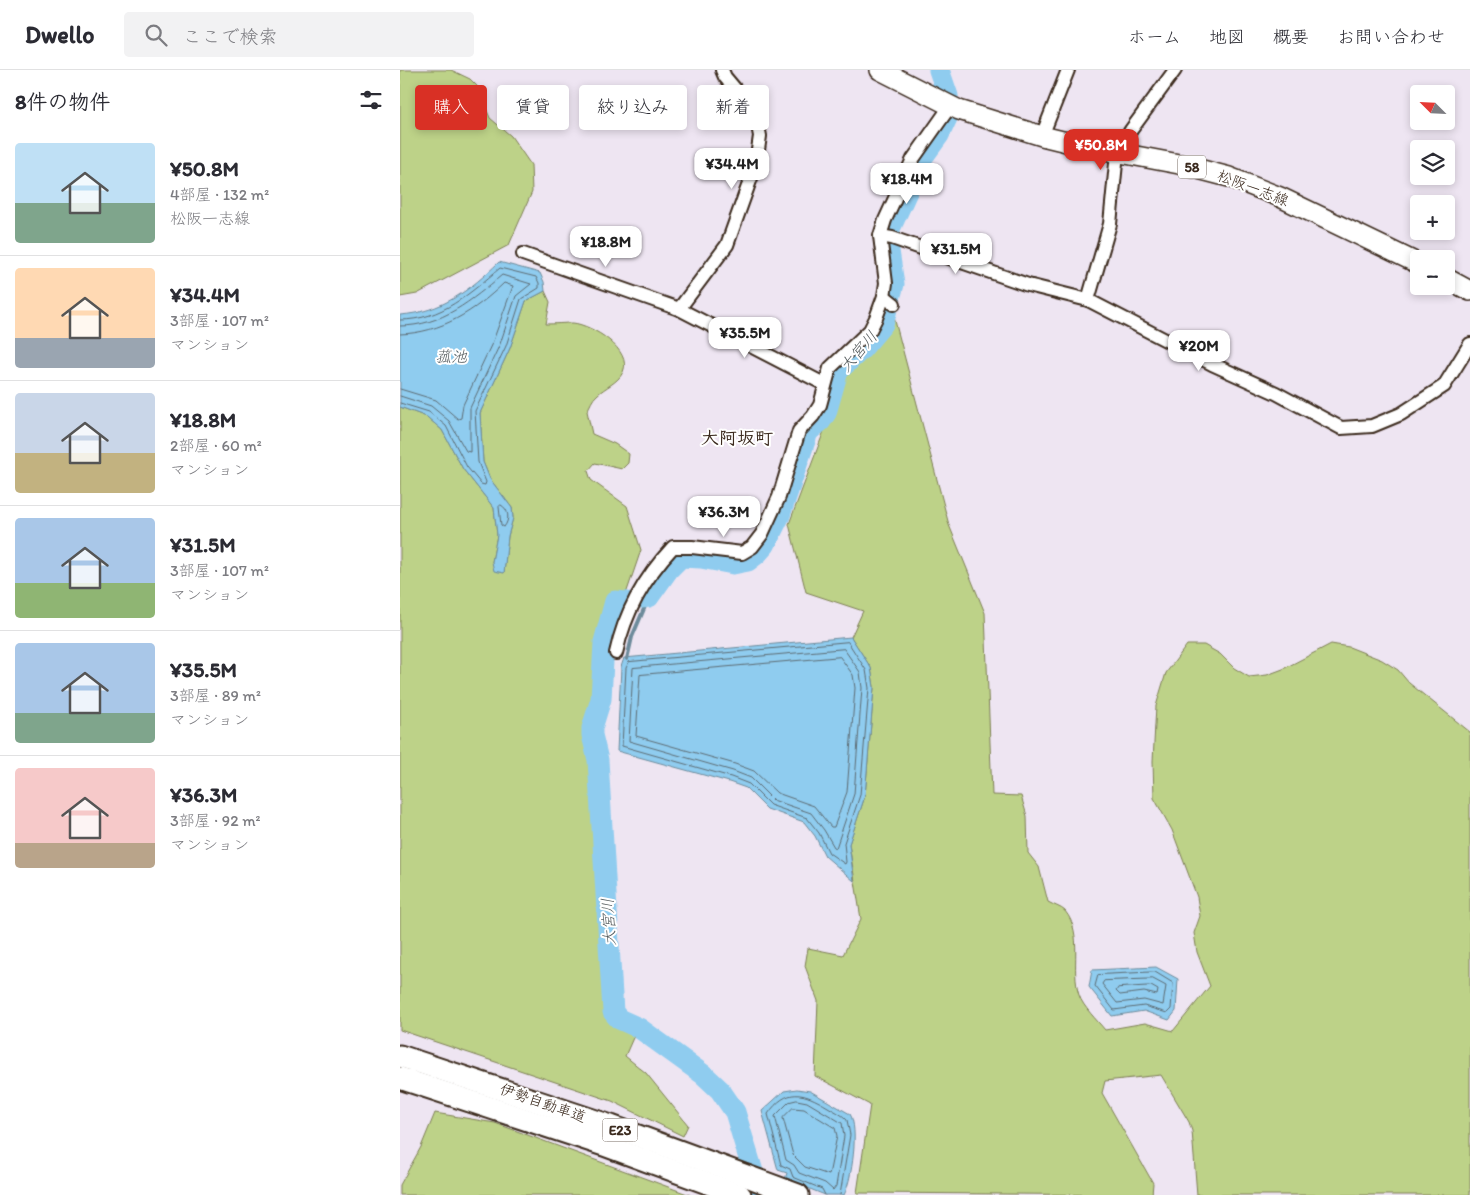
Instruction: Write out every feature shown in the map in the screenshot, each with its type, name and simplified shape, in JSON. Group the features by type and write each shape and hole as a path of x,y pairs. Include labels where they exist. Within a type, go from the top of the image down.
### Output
{"highway":[{"name":"伊勢自動車道","path":"400,1056 517,1105 715,1175 798,1195"},
{"name":"伊勢自動車道","path":"400,1078 517,1105"},
{"name":"伊勢自動車道","path":"715,1175 740,1195"}],"main road":[{"name":"松阪一志線","path":"880,70 947,107 1042,136 1117,153 1179,164 1229,177 1280,197 1410,260"},
{"path":"1455,283 1470,291"}],"street":[{"path":"679,308 727,245 756,164 760,136 757,121 751,108 725,78 722,70"},
{"path":"1042,136 1068,70"},
{"path":"1088,300 1110,224 1117,153 1131,130 1175,70"},
{"path":"616,653 619,639 636,596 658,563 673,547 692,547 742,554 757,541 776,506 799,431 820,405 824,384 834,362 870,330 888,299 884,220 913,159 931,136 947,107"},
{"path":"885,237 1028,285 1088,300 1212,364 1276,393 1340,428 1372,426 1401,414 1444,386 1470,344"},
{"path":"523,254 679,308 824,384"}],"green space":[{"path":"400,70 451,70 470,79 476,85 415,85 415,130 487,130 487,111 490,118 497,124 497,130 504,130 511,136 531,165 532,192 509,245 417,294 400,297"},
{"path":"545,291 550,302 546,324 573,323 590,328 617,347 625,364 621,376 595,397 587,411 592,434 615,444 629,454 628,463 622,469 595,463 588,471 591,480 627,506 641,550 597,685 589,732 590,781 612,934 618,1012 636,1031 625,1056 646,1073 688,1125 683,1136 612,1101 400,1030 400,407 427,417 442,430 463,469 494,508 497,535 492,562 504,573 508,536 513,518 512,508 490,479 483,462 480,413 510,348 526,301"},
{"path":"894,317 949,525 985,613 992,795 1021,796 1027,816 1028,853 1039,867 1048,902 1065,911 1071,920 1074,930 1079,995 1087,1009 1105,1030 1145,1023 1173,1031 1210,986 1197,952 1194,933 1200,916 1197,897 1172,830 1154,798 1153,761 1156,706 1166,673 1187,645 1204,645 1220,654 1234,668 1249,677 1267,675 1283,669 1331,644 1349,647 1382,660 1398,670 1409,683 1470,732 1470,1195 1197,1195 1192,1131 1189,1122 1161,1075 1105,1081 1102,1093 1153,1183 1152,1195 857,1193 870,1105 815,1076 818,1001 805,966 808,948 843,955 861,919 849,844 865,796 874,687 871,668 851,637 863,611 806,592 789,524 847,370"},
{"path":"435,1113 495,1123 690,1195 400,1195 400,1185 421,1147"}],"water":[{"name":"菰池","path":"499,262 540,273 545,291 526,301 510,348 480,413 483,462 490,479 512,508 513,518 508,536 504,573 494,571 492,562 497,535 494,508 463,469 442,430 427,417 400,407 400,315 429,309 454,298 477,282"},
{"path":"851,637 871,668 874,687 865,796 849,844 854,881 825,856 815,836 804,822 767,809 746,788 617,751 621,667 624,658"},
{"path":"1156,967 1178,979 1176,1011 1169,1020 1144,1011 1112,1016 1089,987 1092,970"},
{"path":"797,1089 810,1091 850,1114 853,1121 854,1142 850,1178 844,1195 825,1195 785,1179 787,1173 778,1170 762,1111 784,1091"}],"waterway":[{"name":"大宮川","path":"641,598 649,597 669,569 681,557 701,558 733,564 748,561 765,545 780,515 808,432 821,421 826,413 838,371 862,349 883,324 894,284 889,251 889,231 923,157 939,135 947,118 948,96 939,70"},
{"path":"627,659 632,637 649,597"},
{"name":"大宮川","path":"627,602 615,601 604,642 601,699 592,728 598,760 613,1012 619,1019 639,1028 704,1075 720,1090 735,1112 760,1195"}],"district":[{"name":"大阿坂町","path":"737,438"}]}
